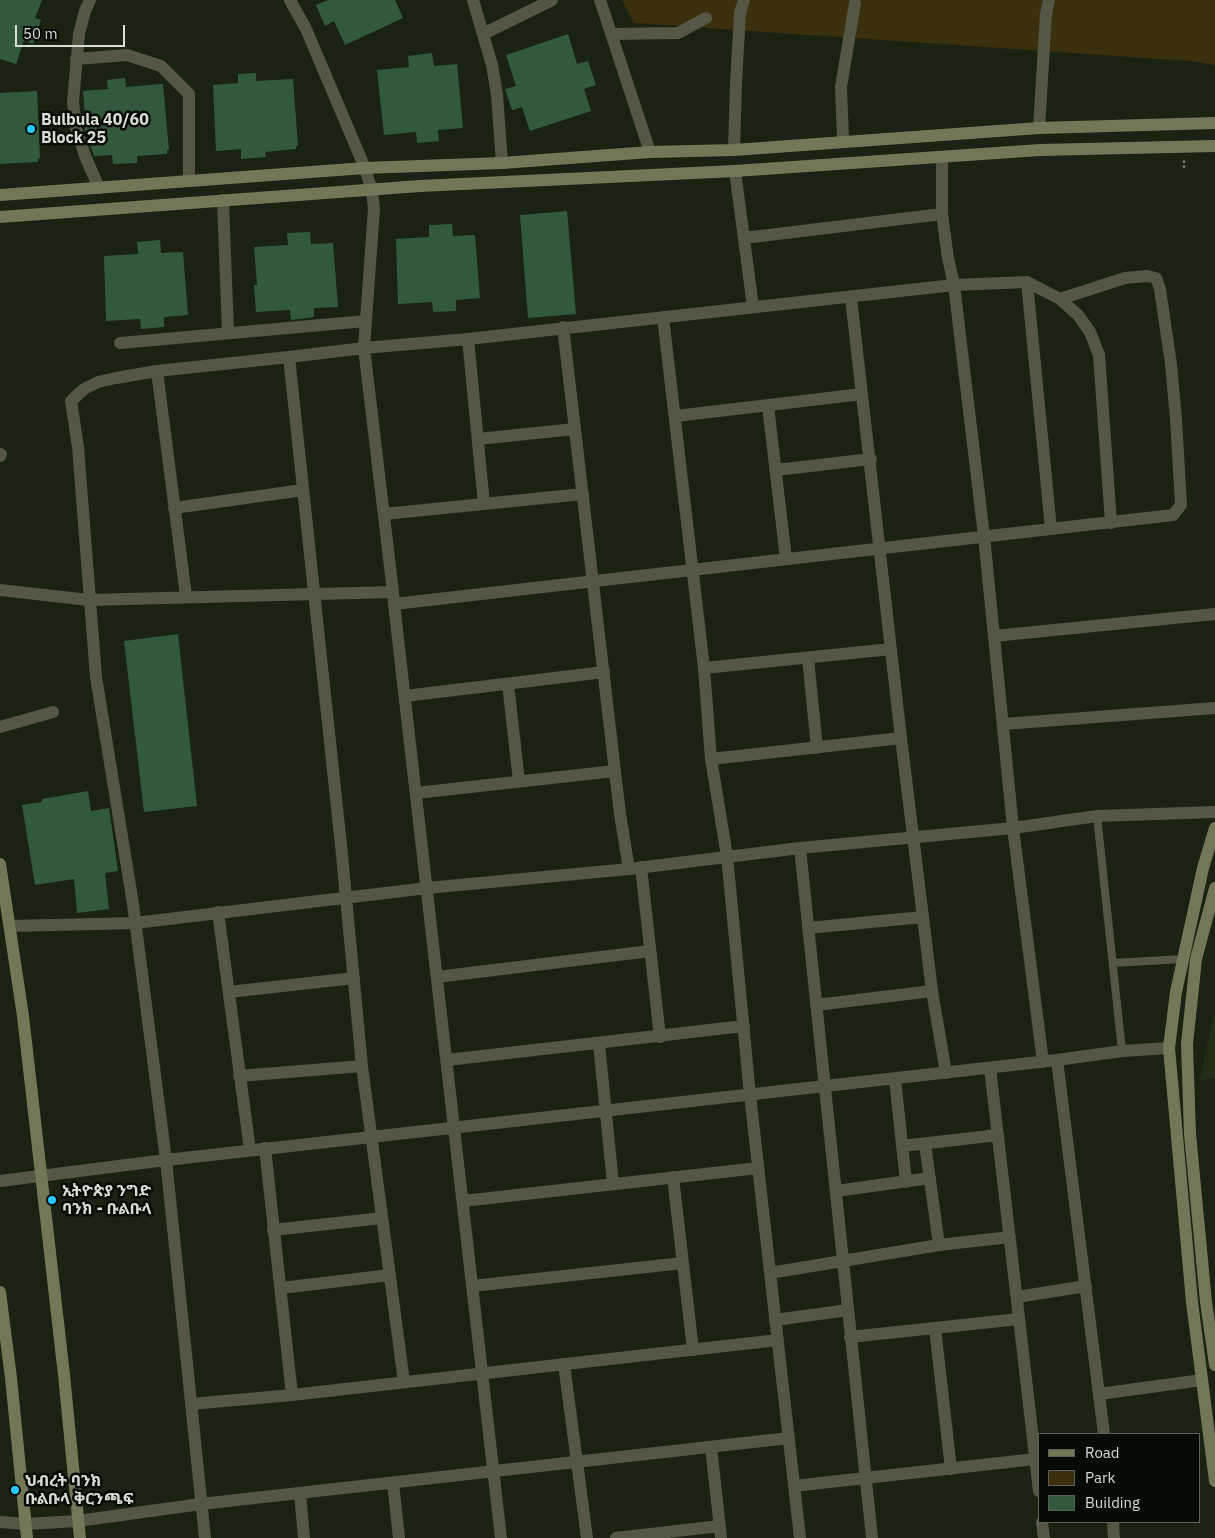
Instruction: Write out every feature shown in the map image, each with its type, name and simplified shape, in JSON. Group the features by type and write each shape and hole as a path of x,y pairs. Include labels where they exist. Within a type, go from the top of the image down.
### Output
{"main road":[{"path":"0,195 365,168 502,163 650,152 734,150 844,140 1039,128 1215,124"},
{"path":"0,217 420,186 735,172 1040,150 1215,146"},
{"path":"1215,828 1203,868 1176,992 1169,1048 1192,1302 1215,1481"},
{"path":"0,864 10,926 64,1374 80,1538"},
{"path":"1215,888 1196,959 1187,1044 1190,1134 1210,1302 1215,1365"},
{"path":"0,1292 11,1378 27,1538"}],"street":[{"path":"90,0 83,18 76,58 73,102 76,128 85,156 99,188"},
{"path":"290,0 306,29 365,168 372,191 374,209 364,348 501,1538"},
{"path":"473,0 492,65 497,95 502,163"},
{"path":"483,34 552,0"},
{"path":"600,0 650,152"},
{"path":"734,150 740,12 744,0"},
{"path":"1039,128 1046,14 1049,0"},
{"path":"844,140 840,87 854,3"},
{"path":"611,34 678,33 706,18"},
{"path":"76,58 127,55 161,66 189,94 189,181"},
{"path":"942,157 942,214 954,285 984,536 1013,828 1043,1062"},
{"path":"735,172 753,308"},
{"path":"223,200 228,333"},
{"path":"744,238 942,214"},
{"path":"0,590 89,600 314,594 394,598 592,582 1173,515 1181,505 1171,364 1160,288 1156,278 1147,276 1125,278 1060,299"},
{"path":"1026,282 1051,529"},
{"path":"205,1538 166,1160 136,923 96,676 79,457 71,401 84,389 98,382 157,371 364,348 468,339 663,316 851,298 954,285 1026,282 1060,299 1084,322 1099,355 1111,523"},
{"path":"851,298 871,459 901,738 915,838 932,990 946,1073"},
{"path":"663,316 704,668 711,759 727,856 750,1095 800,1538"},
{"path":"120,343 366,321"},
{"path":"563,327 615,770 650,951 660,1037"},
{"path":"468,339 484,504"},
{"path":"289,357 362,1066 373,1137 404,1382"},
{"path":"157,371 186,596"},
{"path":"676,416 862,394"},
{"path":"768,406 786,559"},
{"path":"478,439 575,429"},
{"path":"776,470 871,459"},
{"path":"174,508 303,490"},
{"path":"384,514 583,494"},
{"path":"994,636 1215,614"},
{"path":"704,668 892,649"},
{"path":"808,658 817,748"},
{"path":"405,696 604,672"},
{"path":"508,684 519,781"},
{"path":"1004,724 1215,708"},
{"path":"0,727 54,712"},
{"path":"711,759 901,738"},
{"path":"416,793 615,770"},
{"path":"10,926 136,923 427,888 635,868 800,848 1013,828 1097,816 1215,812"},
{"path":"800,848 872,1538"},
{"path":"218,912 250,1150"},
{"path":"808,928 924,917"},
{"path":"437,977 650,951"},
{"path":"229,992 354,978"},
{"path":"816,1005 932,990"},
{"path":"447,1060 600,1044 744,1026"},
{"path":"600,1044 604,1111 613,1184"},
{"path":"0,1181 265,1148 895,1079 1122,1051 1169,1048"},
{"path":"1057,1060 1104,1433"},
{"path":"239,1076 362,1066"},
{"path":"990,1068 1038,1477"},
{"path":"895,1079 906,1182"},
{"path":"902,1146 998,1136"},
{"path":"925,1144 939,1244"},
{"path":"265,1148 292,1395"},
{"path":"463,1201 758,1168"},
{"path":"673,1178 693,1350"},
{"path":"836,1191 930,1178"},
{"path":"273,1230 382,1218"},
{"path":"770,1273 939,1244 1010,1237"},
{"path":"472,1286 683,1263"},
{"path":"281,1288 390,1275"},
{"path":"1017,1297 1086,1286"},
{"path":"776,1320 848,1310"},
{"path":"850,1337 1019,1319"},
{"path":"935,1328 951,1469"},
{"path":"191,1404 292,1395 778,1340"},
{"path":"564,1364 587,1538"},
{"path":"1099,1394 1202,1380"},
{"path":"0,1522 26,1524 78,1521 201,1504 789,1438"},
{"path":"616,1538 721,1532 711,1447"},
{"path":"794,1486 951,1469 1037,1463"},
{"path":"393,1483 399,1538"},
{"path":"300,1493 304,1538"},
{"path":"1042,1523 1044,1538"},
{"path":"1113,1523 1114,1538"}],"lane":[{"path":"1097,816 1122,1051"},
{"path":"1113,963 1183,959"}],"shaded area":[{"path":"1215,1012 1215,1078 1200,1080 1205,1055"}],"green space":[{"path":"622,0 1215,0 1215,65 1190,61 634,23"}],"building":[{"path":"0,0 42,0 35,18 41,20 33,44 24,40 16,64 0,59"},
{"path":"328,0 395,0 403,18 345,45 334,21 325,26 316,5"},
{"path":"568,34 577,64 588,61 596,85 584,89 591,111 530,131 522,107 512,110 505,89 516,86 506,55"},
{"path":"432,53 434,66 457,64 463,128 438,130 439,141 417,143 416,132 384,135 377,70 409,67 408,56"},
{"path":"256,73 256,81 293,79 298,146 296,146 296,149 265,152 266,157 241,159 241,149 216,151 213,85 238,83 238,74"},
{"path":"125,78 126,87 163,84 169,150 167,150 167,154 137,156 137,163 113,164 112,155 94,156 84,128 86,127 83,91 108,89 107,80"},
{"name":"Bulbula 40/60 Block 25","path":"37,91 40,158 38,162 0,164 0,93"},
{"path":"567,211 576,314 528,318 520,215"},
{"path":"452,224 453,236 475,235 480,298 456,300 456,311 433,312 432,302 398,304 396,239 429,237 429,225"},
{"path":"310,232 311,244 333,243 338,307 314,308 314,317 291,320 290,310 256,312 254,285 257,285 254,247 288,245 287,233"},
{"path":"160,240 161,253 183,252 188,315 164,317 164,327 141,329 140,319 106,321 104,256 138,254 137,242"},
{"path":"178,634 197,806 144,812 124,641"},
{"path":"88,791 91,811 109,808 118,871 105,873 109,909 77,913 74,879 35,885 22,805 42,802 42,799"}],"place":[{"name":"Bulbula 40/60 Block 25","path":"31,129"},
{"name":"ኢትዮጵያ ንግድ ባንክ - ቡልቡላ","path":"52,1200"},
{"name":"ህብረት ባንክ ቡልቡላ ቅርንጫፍ","path":"15,1490"}]}
